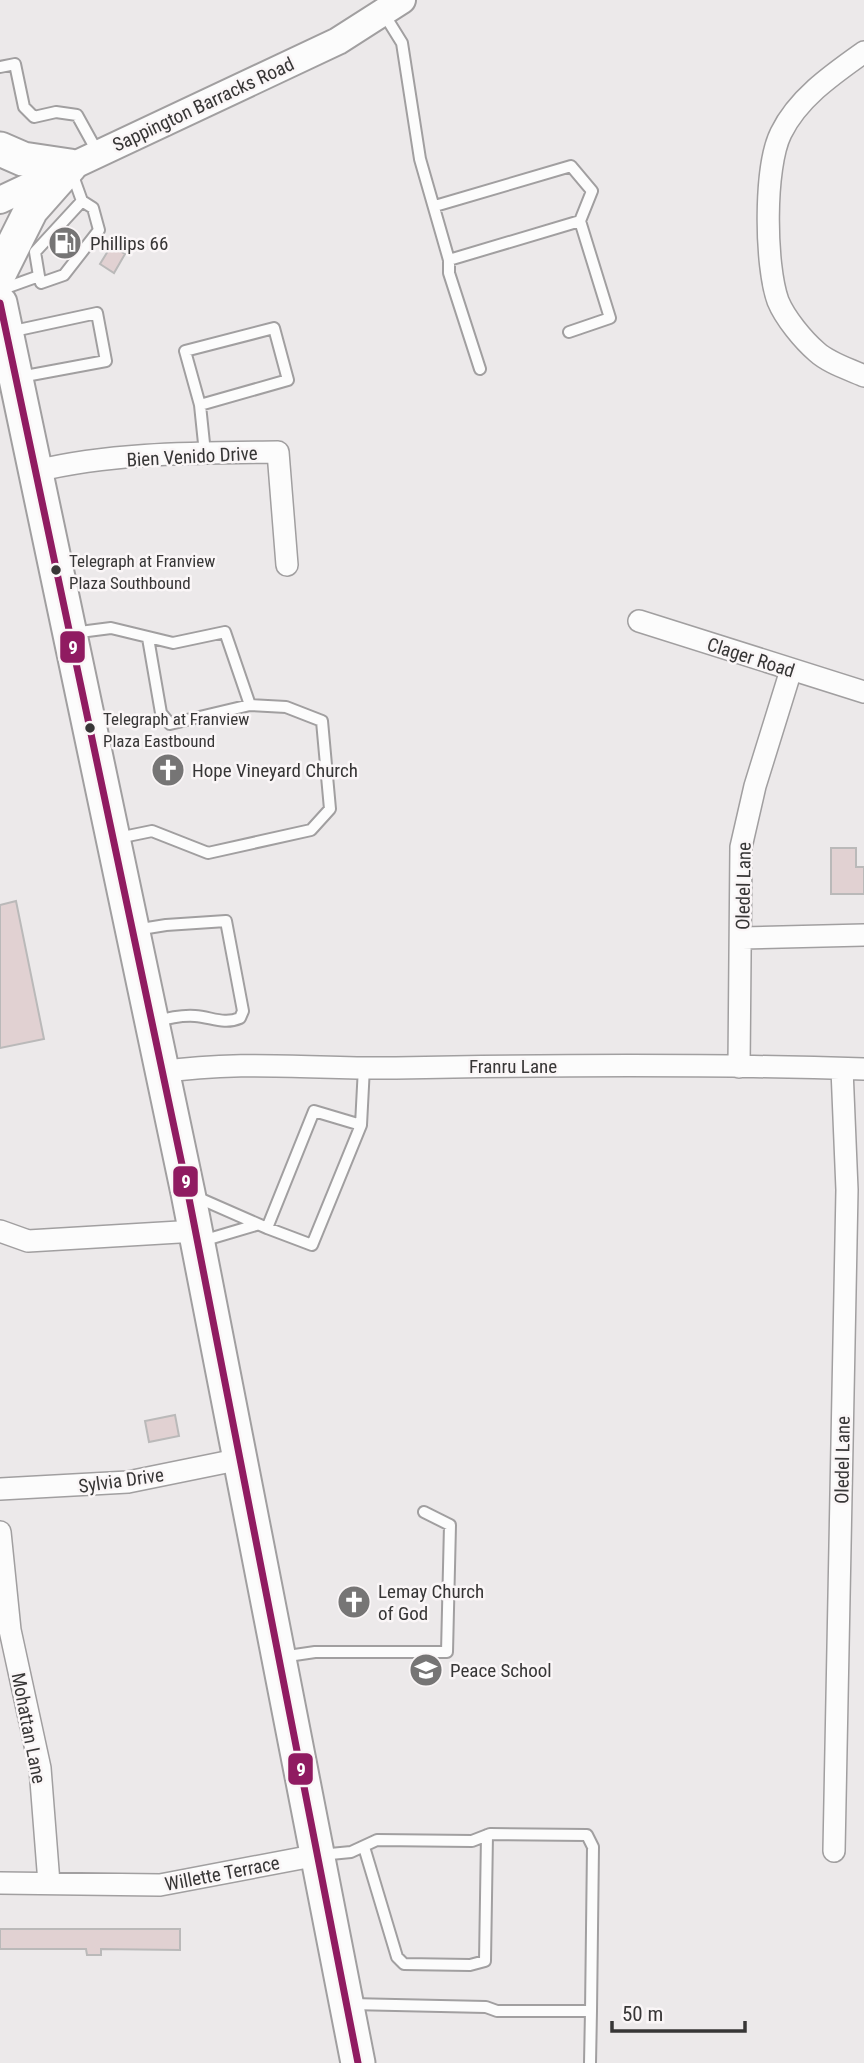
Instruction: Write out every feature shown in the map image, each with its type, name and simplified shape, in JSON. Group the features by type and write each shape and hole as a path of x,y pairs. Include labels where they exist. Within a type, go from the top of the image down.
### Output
{"main road":[{"path":"0,149 23,159 84,160"},
{"path":"0,272 31,210 84,160"},
{"path":"3,317 197,1237 358,2063"}],"street":[{"name":"Sappington Barracks Road","path":"0,200 338,41 393,7"},
{"path":"864,52 814,89 781,133 769,180 768,236 778,301 797,329 818,353 864,376"},
{"name":"Bien Venido Drive","path":"36,471 73,462 205,453 278,452 286,565"},
{"name":"Clager Road","path":"639,621 864,692"},
{"name":"Oledel Lane","path":"739,1068 741,847 755,786 791,670"},
{"path":"742,938 864,935"},
{"name":"Franru Lane","path":"162,1072 249,1063 364,1067 864,1069"},
{"name":"Oledel Lane","path":"834,1852 847,1190 842,1069"},
{"path":"0,1231 28,1241 197,1237"},
{"name":"Sylvia Drive","path":"0,1489 128,1482 241,1459"},
{"name":"Mohattan Lane","path":"0,1532 9,1630 40,1768 49,1883"},
{"name":"Willette Terrace","path":"0,1883 160,1885 318,1855"}],"lane":[{"path":"393,7 402,43 420,159 449,260 449,274 480,369"},
{"path":"0,67 15,64 24,107 34,117 56,112 77,115 84,160 82,201 69,219 35,252 41,283 64,275 99,230 93,208 82,201"},
{"path":"435,206 571,166 592,191 580,221 610,318 569,332"},
{"path":"449,260 580,221"},
{"path":"77,244 81,256"},
{"path":"60,262 64,275"},
{"path":"0,290 39,276"},
{"path":"3,317 97,313 106,361 16,378"},
{"path":"200,405 288,380 274,328 185,351 200,405 205,453"},
{"path":"70,634 111,628 173,643 225,632 250,705"},
{"path":"113,839 152,831 208,853 311,830 330,809 322,721 286,707 250,705 170,724 161,713 148,638"},
{"path":"132,931 166,925 226,921 243,1011 240,1018 217,1021 196,1016 174,1017 152,1023"},
{"path":"188,1193 262,1227 312,1245 361,1125 364,1067"},
{"path":"262,1227 314,1111 361,1125"},
{"path":"197,1237 262,1227"},
{"path":"280,1658 315,1652 447,1652 450,1525 424,1512"},
{"path":"364,1847 397,1957 404,1964 470,1965 485,1961 487,1835"},
{"path":"318,1855 351,1852 377,1840 472,1841 487,1835 587,1835 593,1847 590,2063"},
{"path":"347,2004 486,2007 497,2011 591,2011"}],"building":[{"path":"111,246 125,254 114,273 100,264"},
{"path":"831,848 856,848 856,867 864,867 864,894 831,894"},
{"path":"16,901 44,1039 0,1048 0,905"},
{"path":"175,1415 179,1436 149,1442 145,1421"},
{"path":"0,1929 180,1929 180,1950 101,1949 101,1955 87,1955 86,1949 0,1949"}],"transit line":[{"name":"9","path":"0,303 188,1193 358,2063"}],"place":[{"name":"Phillips 66","path":"65,243"},
{"name":"Telegraph at Franview Plaza Southbound","path":"56,570"},
{"name":"Telegraph at Franview Plaza Eastbound","path":"90,728"},
{"name":"Hope Vineyard Church","path":"168,770"},
{"name":"Lemay Church of God","path":"354,1602"},
{"name":"Peace School","path":"426,1670"}]}
